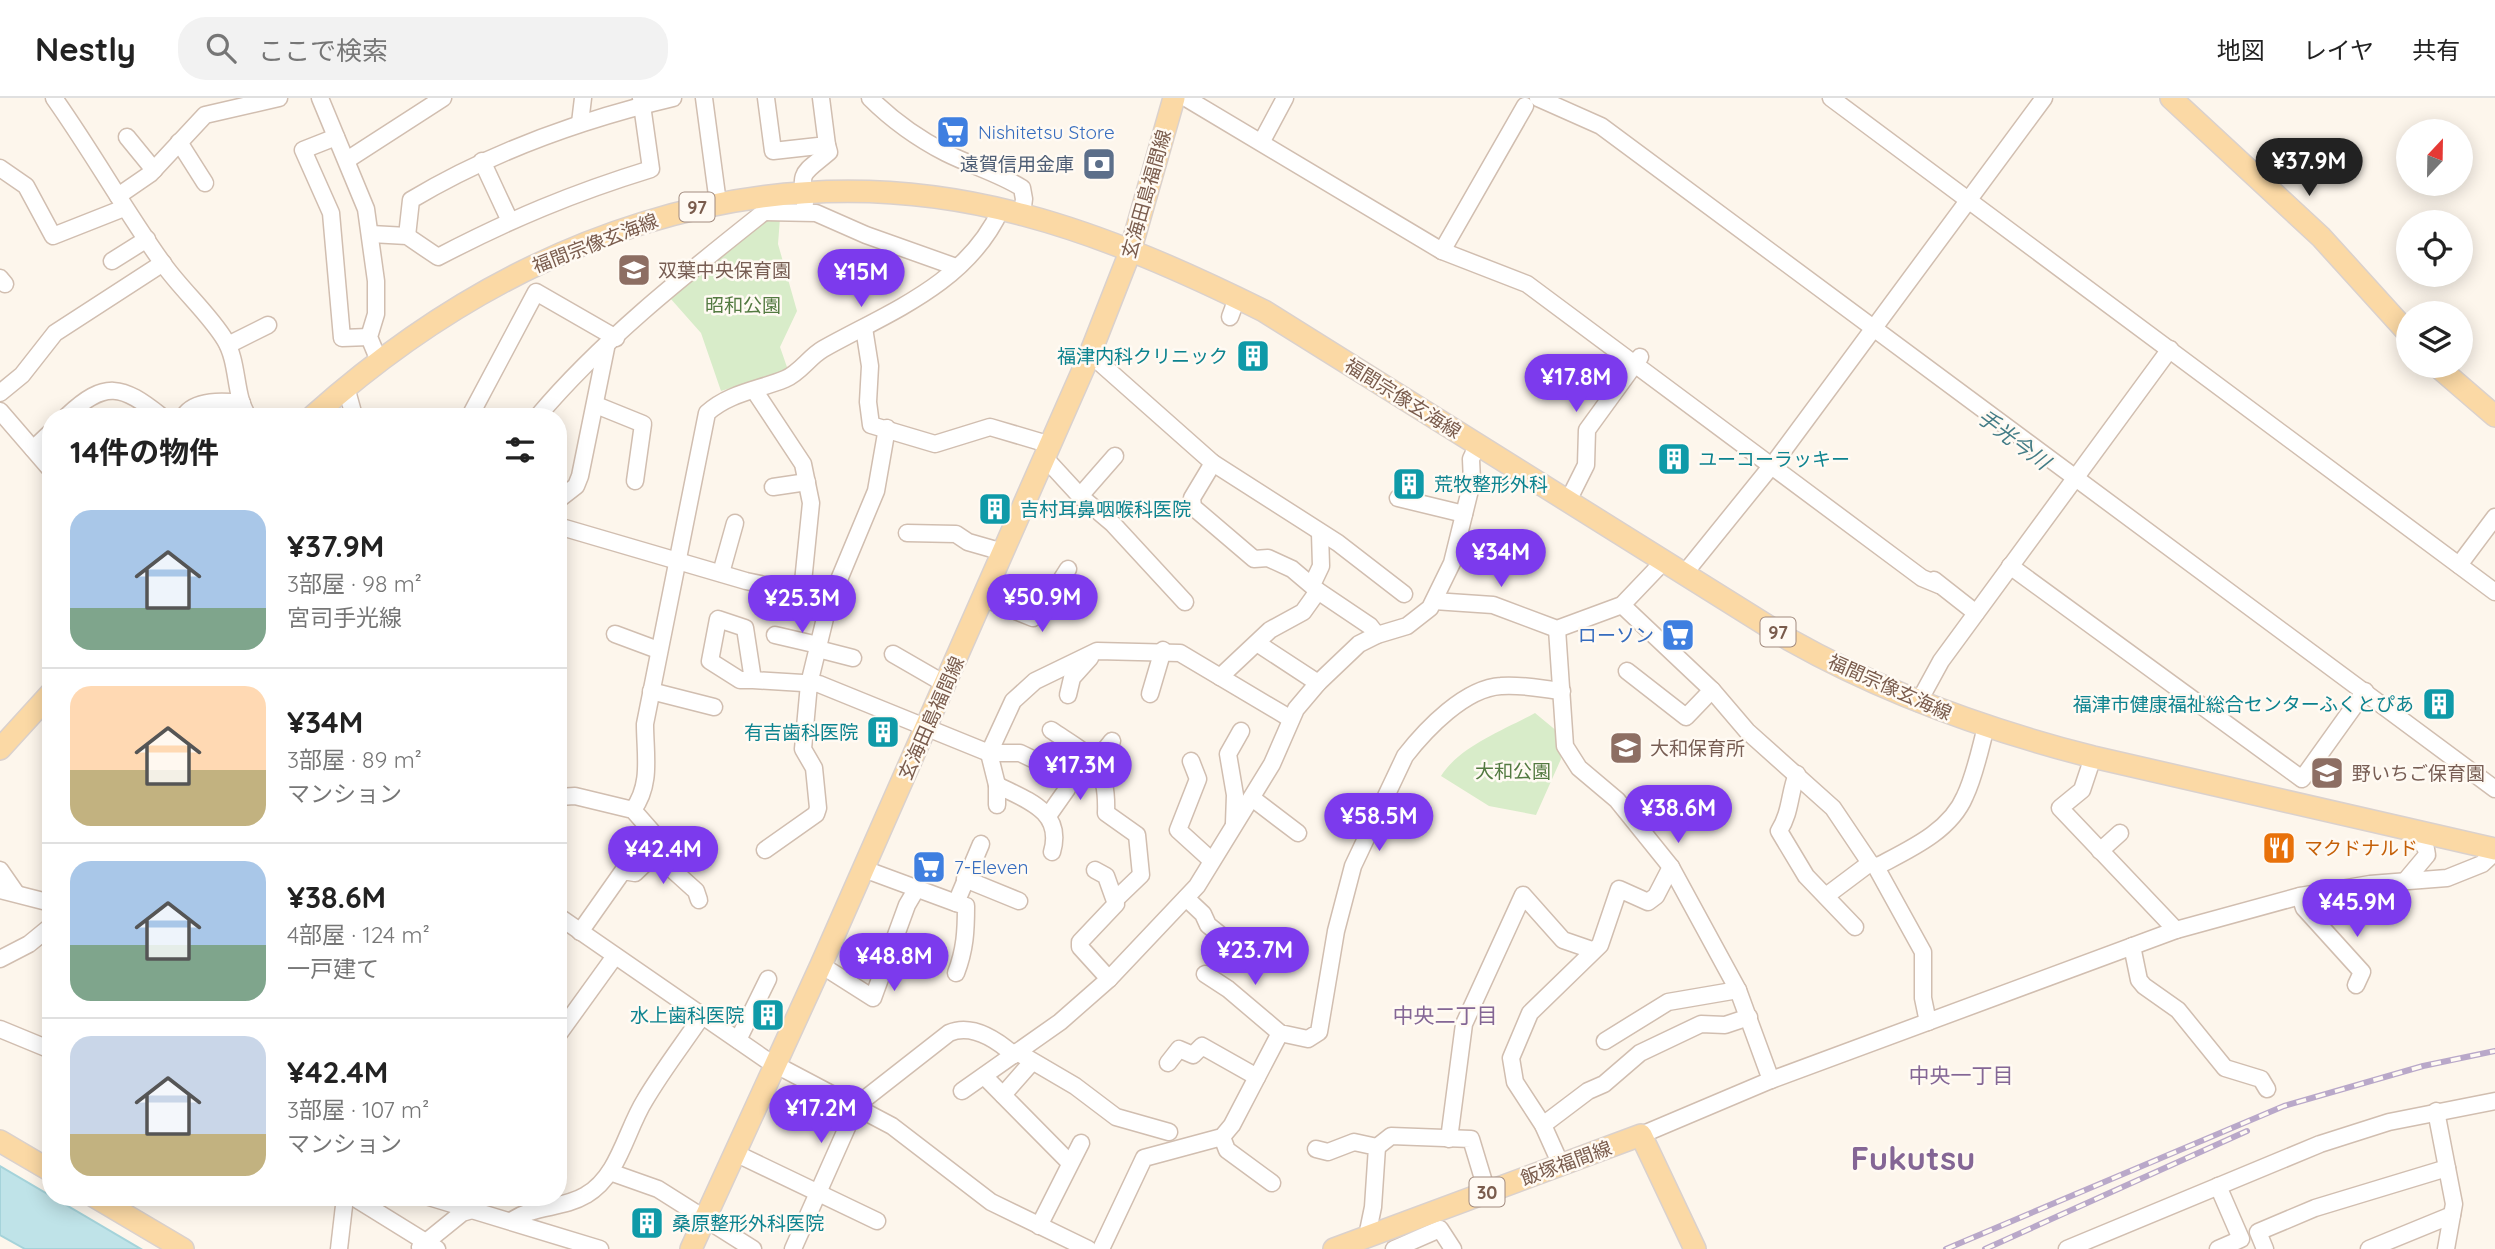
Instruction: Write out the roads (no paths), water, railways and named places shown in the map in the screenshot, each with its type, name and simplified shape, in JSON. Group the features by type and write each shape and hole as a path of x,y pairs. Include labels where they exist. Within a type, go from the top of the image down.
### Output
{"main road":[{"name":"玄海田島福間線","path":"691,1249 864,869 1090,354 1130,252 1174,98"},
{"path":"2171,98 2321,237 2396,320"},
{"name":"福間宗像玄海線","path":"322,408 379,360 475,296 540,262 633,226 718,203 765,204 912,194 1011,212 1130,252 1233,308 1264,311 1823,659 1918,703 1986,727 2093,757 2495,851"},
{"path":"2451,378 2495,416"},
{"path":"0,748 42,703"},
{"path":"1641,1135 1690,1245"},
{"name":"飯塚福間線","path":"1334,1249 1641,1135"},
{"path":"0,1141 42,1166"},
{"path":"110,1206 183,1249"}],"street":[{"path":"54,98 102,166 121,202 163,263 228,345 244,408"},
{"path":"0,168 26,186 53,236 121,202 205,116 279,98"},
{"path":"320,98 366,209 371,234 376,314 369,337 379,360"},
{"path":"580,123 583,98"},
{"path":"407,236 411,200 482,161 642,102 673,98"},
{"path":"704,98 718,203"},
{"path":"766,98 773,151 827,145"},
{"path":"821,98 829,152 803,174 800,181 805,201 956,267"},
{"path":"633,810 639,802 647,774 645,724 650,691 707,414 721,401 788,378 819,351 927,294 1024,199 1022,188 1001,175 948,154 907,131 870,98"},
{"path":"1186,98 1445,247 1518,279 1570,311 1857,525 1926,572 1976,613"},
{"path":"1262,141 1285,98"},
{"path":"1831,98 2495,592"},
{"path":"1684,574 1773,462 2044,98"},
{"path":"347,160 441,99"},
{"path":"371,234 407,236 438,257 509,219 573,193 651,169 642,102"},
{"path":"1445,247 1532,102 1601,126 2073,481 2363,696 2495,789"},
{"path":"127,137 154,170"},
{"path":"336,137 303,150 331,213 342,338 369,337"},
{"path":"179,142 205,183"},
{"path":"482,161 509,219"},
{"path":"545,408 560,390 765,204"},
{"path":"112,261 147,239"},
{"path":"0,393 22,375 55,333 163,263"},
{"path":"474,408 539,287 611,343"},
{"path":"323,309 340,308"},
{"path":"228,345 268,325"},
{"path":"864,328 870,366 868,402 871,425 935,444 990,427 1005,429 1048,451 1080,496 1114,524 1185,602"},
{"path":"567,493 576,486 580,476 611,343"},
{"path":"1918,703 1941,661 2170,349"},
{"path":"1090,354 1213,463 1338,543 1404,594"},
{"path":"1568,501 1586,466 1587,430 1637,361"},
{"path":"346,387 352,408"},
{"path":"754,390 799,457 807,482 811,503 802,592"},
{"path":"76,408 87,398 107,391 141,400 151,408"},
{"path":"193,408 225,401 241,408"},
{"path":"596,405 643,424 635,481"},
{"path":"0,411 42,460"},
{"path":"765,850 816,814 818,808 814,768 803,749 809,684 831,599 876,491 887,428"},
{"path":"33,449 42,440"},
{"path":"962,1091 1060,1022 1109,979 1186,898 1272,764 1296,709 1359,644 1377,635 1407,626 1420,618 1434,601 1452,563 1472,482 1471,459 1478,444"},
{"path":"1080,496 1115,456"},
{"path":"1213,463 1192,498 1193,507 1254,559 1279,562 1370,626 1377,635"},
{"path":"773,487 807,482"},
{"path":"1398,498 1464,514"},
{"path":"2459,565 2495,517"},
{"path":"721,573 735,523"},
{"path":"567,529 721,573 831,599"},
{"path":"907,533 956,534 968,542 1003,552"},
{"path":"1220,677 1270,630 1303,612 1315,588 1321,566 1320,533"},
{"path":"1434,601 1493,606 1557,629 1622,605 1664,561"},
{"path":"2010,566 2302,779 2363,696"},
{"path":"983,598 1033,618 1040,613 1068,569"},
{"path":"1622,605 1712,690 1747,731 1833,808 1873,865 1923,952 1923,998 1928,1022"},
{"path":"1557,629 1565,746 1579,768 1618,800 1671,867 1738,990 1771,1080"},
{"path":"615,634 659,650"},
{"path":"775,635 853,658"},
{"path":"1257,643 1318,684"},
{"path":"997,805 997,786 989,753 1013,701 1023,690 1097,651 1163,650 1180,653 1291,719"},
{"path":"1150,694 1163,650"},
{"path":"1068,695 1072,678 1097,651"},
{"path":"893,654 945,684"},
{"path":"1628,671 1686,717 1712,690"},
{"path":"753,680 819,684 989,753 1020,753 1045,765"},
{"path":"1205,974 1280,1033 1308,1039 1319,1032 1336,931 1353,866 1405,756 1416,741 1467,698 1485,690 1501,686 1562,691"},
{"path":"650,691 714,707"},
{"path":"1826,896 1873,865 1915,846 1955,813 1965,796 1986,727"},
{"path":"1051,730 1096,761 1107,790 1106,813 1137,835 1141,875 1116,899 1114,908 1080,942 1080,947 1109,979"},
{"path":"1234,823 1235,794 1228,754 1241,731"},
{"path":"1096,761 1112,741"},
{"path":"2093,757 2082,790 2060,808 2176,930"},
{"path":"1191,761 1198,779 1178,830 1211,860"},
{"path":"1048,816 1067,789 1071,774"},
{"path":"1797,774 1789,795 1788,817 1779,831 1806,876 1855,927"},
{"path":"997,786 1039,806 1048,816 1055,837 1052,852"},
{"path":"567,796 633,810 662,843 655,854 635,873 623,871 580,932"},
{"path":"1252,798 1298,833"},
{"path":"2406,880 2427,855 2414,830"},
{"path":"2100,851 2120,833"},
{"path":"956,903 981,844"},
{"path":"1641,1135 1771,1080 2176,930 2300,896 2406,880 2447,878 2482,864 2495,851"},
{"path":"655,854 696,891 699,900"},
{"path":"1561,1165 1544,1125 1515,1082 1511,1058 1515,1044 1530,1013 1604,937 1619,889 1648,902 1656,896 1671,867"},
{"path":"864,869 966,906 966,948 956,973"},
{"path":"0,870 8,891 42,900"},
{"path":"1095,870 1106,876 1116,899"},
{"path":"965,879 1019,901"},
{"path":"821,965 873,998 907,905 917,888"},
{"path":"1449,1139 1464,1024 1523,895 1563,940 1592,950"},
{"path":"2300,896 2304,908 2362,972 2356,985"},
{"path":"1186,898 1203,914 1208,925 1244,954"},
{"path":"567,922 776,1065 856,1105 908,1137 990,1202 1088,1249"},
{"path":"0,959 29,944 42,933"},
{"path":"2132,946 2139,980 2144,986 2178,1010 2225,1069 2260,1079 2267,1089"},
{"path":"567,1023 615,956"},
{"path":"738,1040 768,979"},
{"path":"1605,1041 1668,1002 1738,990"},
{"path":"567,1203 588,1194 610,1172 646,1097 702,1016"},
{"path":"1544,1125 1588,1091 1604,1084 1625,1064 1676,1035 1701,1024 1725,1025 1749,1017"},
{"path":"793,1249 820,1194 856,1105 960,1028 972,1030 1003,1045 1075,1086 1116,1117 1169,1132"},
{"path":"0,1029 42,1046"},
{"path":"1144,1158 1222,1137 1232,1125 1280,1033"},
{"path":"1168,1063 1179,1049 1193,1055 1202,1046 1257,1077"},
{"path":"1003,1095 1032,1062"},
{"path":"984,1076 1070,1163"},
{"path":"2077,1247 2320,1144 2435,1111 2495,1101"},
{"path":"2435,1111 2454,1204 2446,1249"},
{"path":"1101,1249 1153,1136"},
{"path":"1367,1236 1373,1207 1377,1147 1391,1136 1471,1139 1487,1192"},
{"path":"1222,1137 1227,1150 1272,1182"},
{"path":"1316,1149 1328,1152 1354,1142 1377,1147"},
{"path":"1039,1226 1081,1143"},
{"path":"735,1153 877,1221"},
{"path":"2265,1249 2258,1232 2315,1208 2447,1168"},
{"path":"610,1172 658,1189 753,1249"},
{"path":"2218,1186 2241,1239 2218,1249"},
{"path":"339,1249 344,1206"},
{"path":"366,1206 427,1247 471,1206"},
{"path":"481,1206 511,1222 600,1249"},
{"path":"511,1222 532,1210 552,1206"},
{"path":"2369,1249 2452,1215"},
{"path":"1394,1249 1440,1229 1454,1249"}],"water":[{"path":"0,1166 42,1191 42,1206 68,1206 141,1249 25,1249 0,1235"}],"railway":[{"path":"1946,1249 2284,1106 2423,1066 2495,1051"},
{"path":"1985,1249 2247,1131"}],"place":[{"name":"Nishitetsu Store","path":"953,132"},
{"name":"遠賀信用金庫","path":"1099,164"},
{"name":"双葉中央保育園","path":"634,270"},
{"name":"福津内科クリニック","path":"1253,356"},
{"name":"ユーコーラッキー","path":"1674,459"},
{"name":"荒牧整形外科","path":"1409,484"},
{"name":"吉村耳鼻咽喉科医院","path":"995,509"},
{"name":"ローソン","path":"1678,635"},
{"name":"福津市健康福祉総合センターふくとぴあ","path":"2439,704"},
{"name":"有吉歯科医院","path":"883,732"},
{"name":"大和保育所","path":"1626,748"},
{"name":"野いちご保育園","path":"2327,773"},
{"name":"マクドナルド","path":"2279,848"},
{"name":"7-Eleven","path":"929,867"},
{"name":"水上歯科医院","path":"768,1015"},
{"name":"桑原整形外科医院","path":"647,1223"}],"district":[{"name":"中央二丁目","path":"1445,1015"},
{"name":"中央一丁目","path":"1961,1075"},
{"name":"Fukutsu","path":"1913,1157"}],"park label":[{"name":"昭和公園","path":"743,305"},
{"name":"大和公園","path":"1513,771"}],"water label":[{"name":"手光今川","path":"2014,439"}]}
